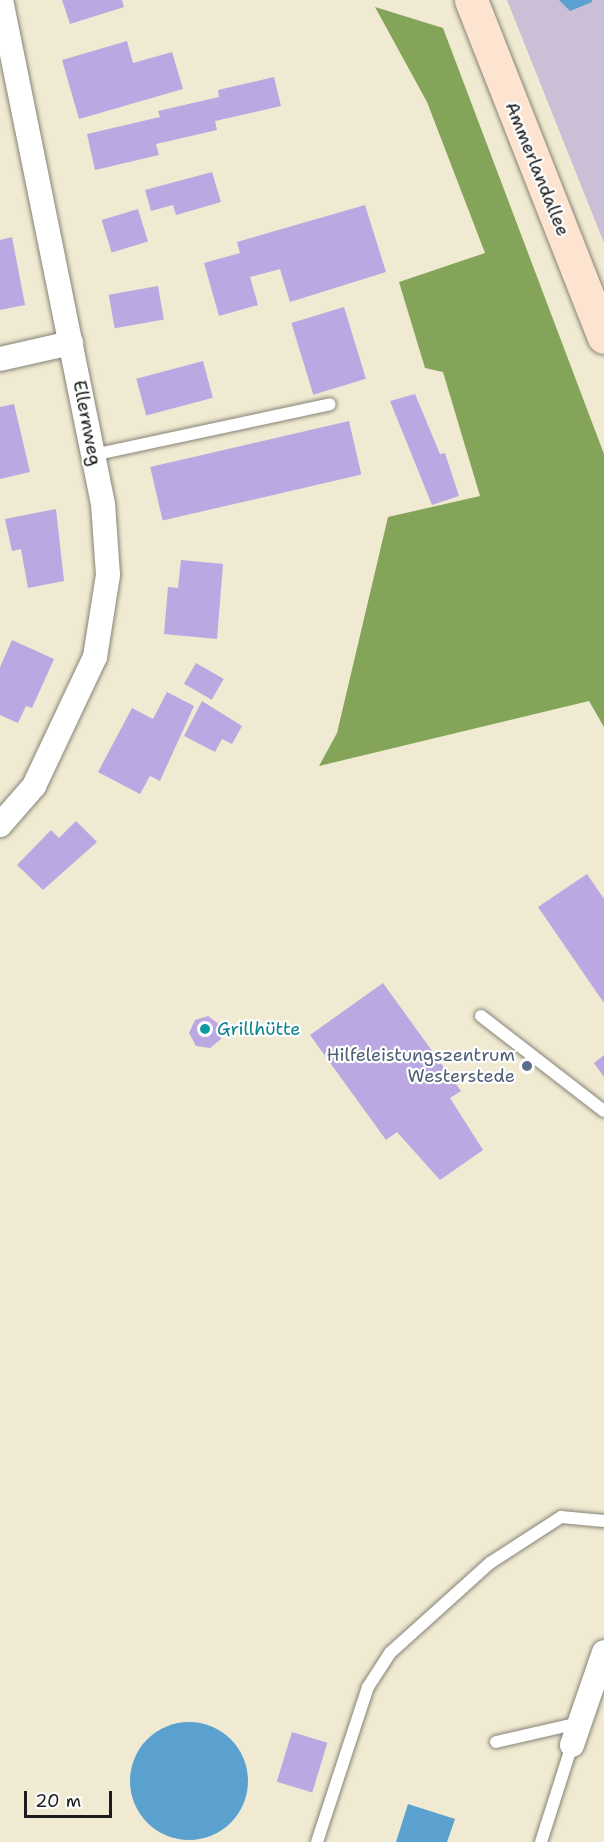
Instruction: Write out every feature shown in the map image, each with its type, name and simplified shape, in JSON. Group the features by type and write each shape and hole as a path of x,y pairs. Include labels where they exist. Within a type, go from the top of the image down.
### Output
{"main road":[{"name":"Ammerlandallee","path":"471,0 604,337"}],"street":[{"name":"Ellernweg","path":"0,825 34,786 95,657 108,575 93,455 1,0"},
{"path":"0,359 71,343"},
{"path":"576,1734 604,1653"}],"lane":[{"path":"93,455 330,404"},
{"path":"481,1016 604,1111"},
{"path":"317,1842 368,1687 390,1653 490,1563 561,1516 604,1521"},
{"path":"496,1742 576,1734 542,1842"}],"shaded area":[{"path":"507,0 604,0 604,243"}],"green space":[{"path":"375,7 443,28 604,454 604,727 589,701 319,766 337,733 388,517 480,496 443,372 425,368 399,282 485,253 427,102"}],"water":[{"path":"559,0 592,0 592,2 570,11"},
{"path":"189,1722 212,1726 231,1739 244,1758 248,1781 244,1804 231,1823 212,1836 189,1840 166,1836 147,1823 134,1804 130,1781 134,1758 147,1739 166,1726"},
{"path":"408,1804 455,1819 447,1842 396,1842"}],"building":[{"path":"62,0 122,0 124,7 70,24"},
{"path":"127,41 133,63 172,52 183,89 79,119 62,60"},
{"path":"274,77 281,106 215,121 217,130 156,144 159,155 95,170 87,134 160,117 158,111 219,97 218,90"},
{"path":"212,172 221,202 176,215 173,205 151,211 145,190"},
{"path":"365,205 386,272 290,302 280,269 250,277 258,305 219,316 204,263 240,253 237,242"},
{"path":"138,209 148,242 112,253 102,220"},
{"path":"12,237 25,305 0,310 0,240"},
{"path":"158,286 164,319 115,328 109,295"},
{"path":"344,307 366,379 313,395 291,323"},
{"path":"203,361 213,398 146,416 136,379"},
{"path":"415,394 440,454 445,453 459,496 432,505 390,401"},
{"path":"14,404 30,472 0,479 0,407"},
{"path":"349,421 361,475 163,520 150,467"},
{"path":"56,509 64,581 28,588 21,549 12,551 5,519"},
{"path":"181,560 223,564 217,639 164,634 168,587 178,588"},
{"path":"12,640 54,659 32,708 26,706 18,723 0,715 0,667"},
{"path":"196,663 224,679 212,700 184,684"},
{"path":"167,692 194,706 160,781 150,776 140,794 98,772 132,708 153,719"},
{"path":"202,701 242,726 232,744 222,739 215,752 184,736"},
{"path":"76,821 97,842 43,890 17,865 51,830 59,838"},
{"path":"587,874 604,899 604,1003 538,907"},
{"path":"383,983 461,1091 450,1098 483,1150 440,1180 397,1132 386,1140 310,1035"},
{"name":"Grillhütte","path":"208,1016 220,1025 221,1039 210,1048 196,1046 189,1033 195,1020"},
{"path":"604,1055 604,1077 594,1063"},
{"path":"292,1732 327,1743 312,1793 277,1782"}],"place":[{"name":"Grillhütte","path":"205,1029"},
{"name":"Hilfeleistungszentrum Westerstede","path":"527,1066"}]}
